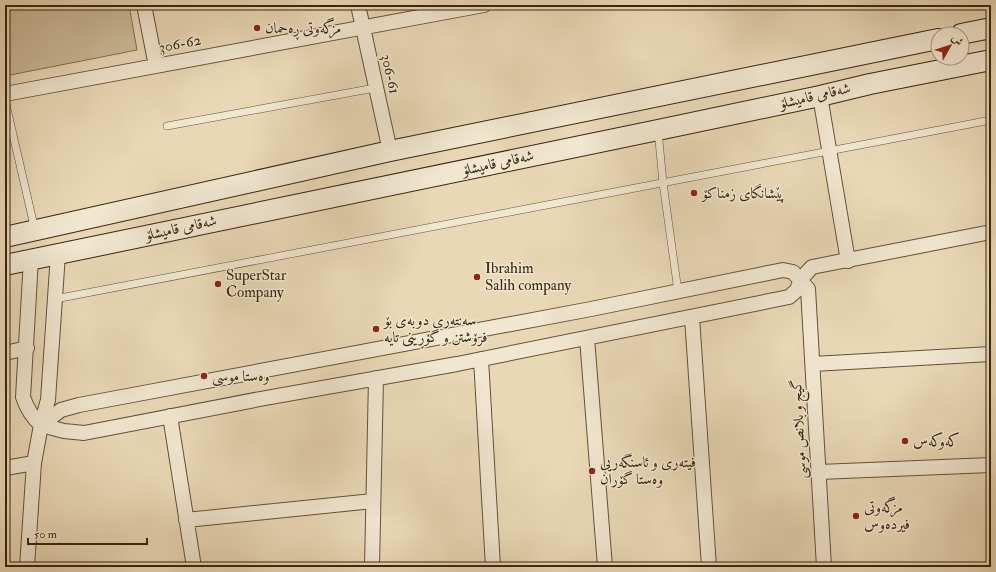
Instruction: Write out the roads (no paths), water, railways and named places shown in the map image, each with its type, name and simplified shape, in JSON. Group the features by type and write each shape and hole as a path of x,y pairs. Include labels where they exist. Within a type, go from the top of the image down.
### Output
{"street":[{"path":"144,5 156,66"},
{"name":"306-61","path":"358,5 361,27 390,151"},
{"name":"306-62","path":"5,94 484,5"},
{"path":"970,32 991,28"},
{"name":"شەقامی قامیشلۆ","path":"5,237 390,151 930,41"},
{"path":"862,54 870,84"},
{"name":"شەقامی قامیشلۆ","path":"5,265 991,60"},
{"path":"820,96 848,260"},
{"path":"31,259 24,397 26,407 32,417 42,425 64,431 84,432 481,359 788,297 804,284 812,268 991,232"},
{"path":"27,567 34,463 48,400 58,254"},
{"path":"42,425 61,410 80,404 592,308 783,270 793,272 804,284"},
{"name":"گيج و بلانص موسى","path":"804,284 813,364 824,567"},
{"path":"692,317 709,567"},
{"path":"587,338 605,567"},
{"path":"5,352 27,348"},
{"path":"813,364 991,354"},
{"path":"481,359 493,567"},
{"path":"372,567 376,378"},
{"path":"170,416 194,567"},
{"path":"5,468 34,463"},
{"path":"819,472 991,465"},
{"path":"186,520 373,502"}],"lane":[{"path":"167,126 375,88"},
{"path":"5,100 35,230"},
{"path":"55,299 991,120"},
{"path":"658,130 663,183 678,291"}],"place":[{"name":"مزگەوتی ڕەحمان","path":"257,28"},
{"name":"پێشانگای زمناكۆ","path":"694,193"},
{"name":"Ibrahim Salih company","path":"477,277"},
{"name":"SuperStar Company","path":"218,284"},
{"name":"سەنتەری دوبەی بۆ فرۆشتن و گۆڕینی تایە","path":"376,329"},
{"name":"وەستا موسی","path":"204,376"},
{"name":"كه‌وكه‌س","path":"905,441"},
{"name":"فیتەری و ئاسنگەریی وەستا گۆران","path":"592,471"},
{"name":"مزگه‌وتی فیرده‌وس","path":"856,516"}]}
